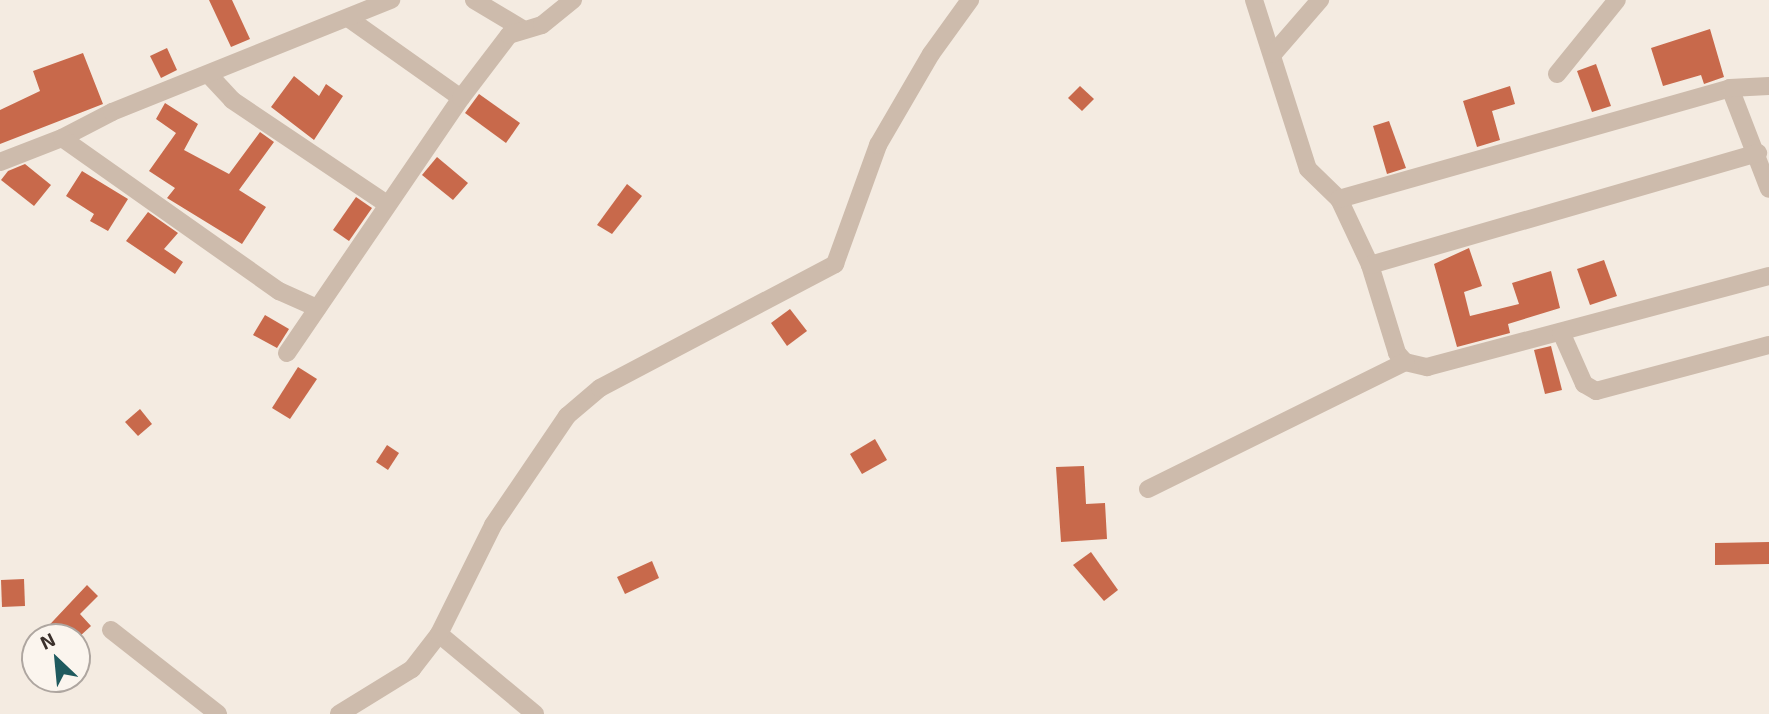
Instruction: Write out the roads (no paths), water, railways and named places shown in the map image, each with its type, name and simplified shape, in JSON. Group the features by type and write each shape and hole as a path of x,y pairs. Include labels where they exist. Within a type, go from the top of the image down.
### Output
{"street":[{"path":"0,162 62,138 112,112 391,0"},
{"path":"474,0 521,28"},
{"path":"287,354 461,97 509,35 521,28 542,25 573,0"},
{"path":"339,714 412,669 439,634 494,525 536,455 567,416 600,388 835,264 878,145 930,54 970,0"},
{"path":"1254,0 1308,169 1339,199 1370,265 1397,353 1405,362 1427,368 1769,276"},
{"path":"1273,54 1320,0"},
{"path":"1557,74 1617,0"},
{"path":"348,18 461,97"},
{"path":"209,75 232,100 387,204"},
{"path":"1339,199 1730,88 1769,86"},
{"path":"1730,88 1758,153 1769,189"},
{"path":"62,138 279,291 317,308"},
{"path":"1370,265 1758,153"},
{"path":"1561,332 1584,384 1596,391 1769,345"},
{"path":"1148,489 1405,362"},
{"path":"111,630 218,714"},
{"path":"439,634 536,714"}]}
